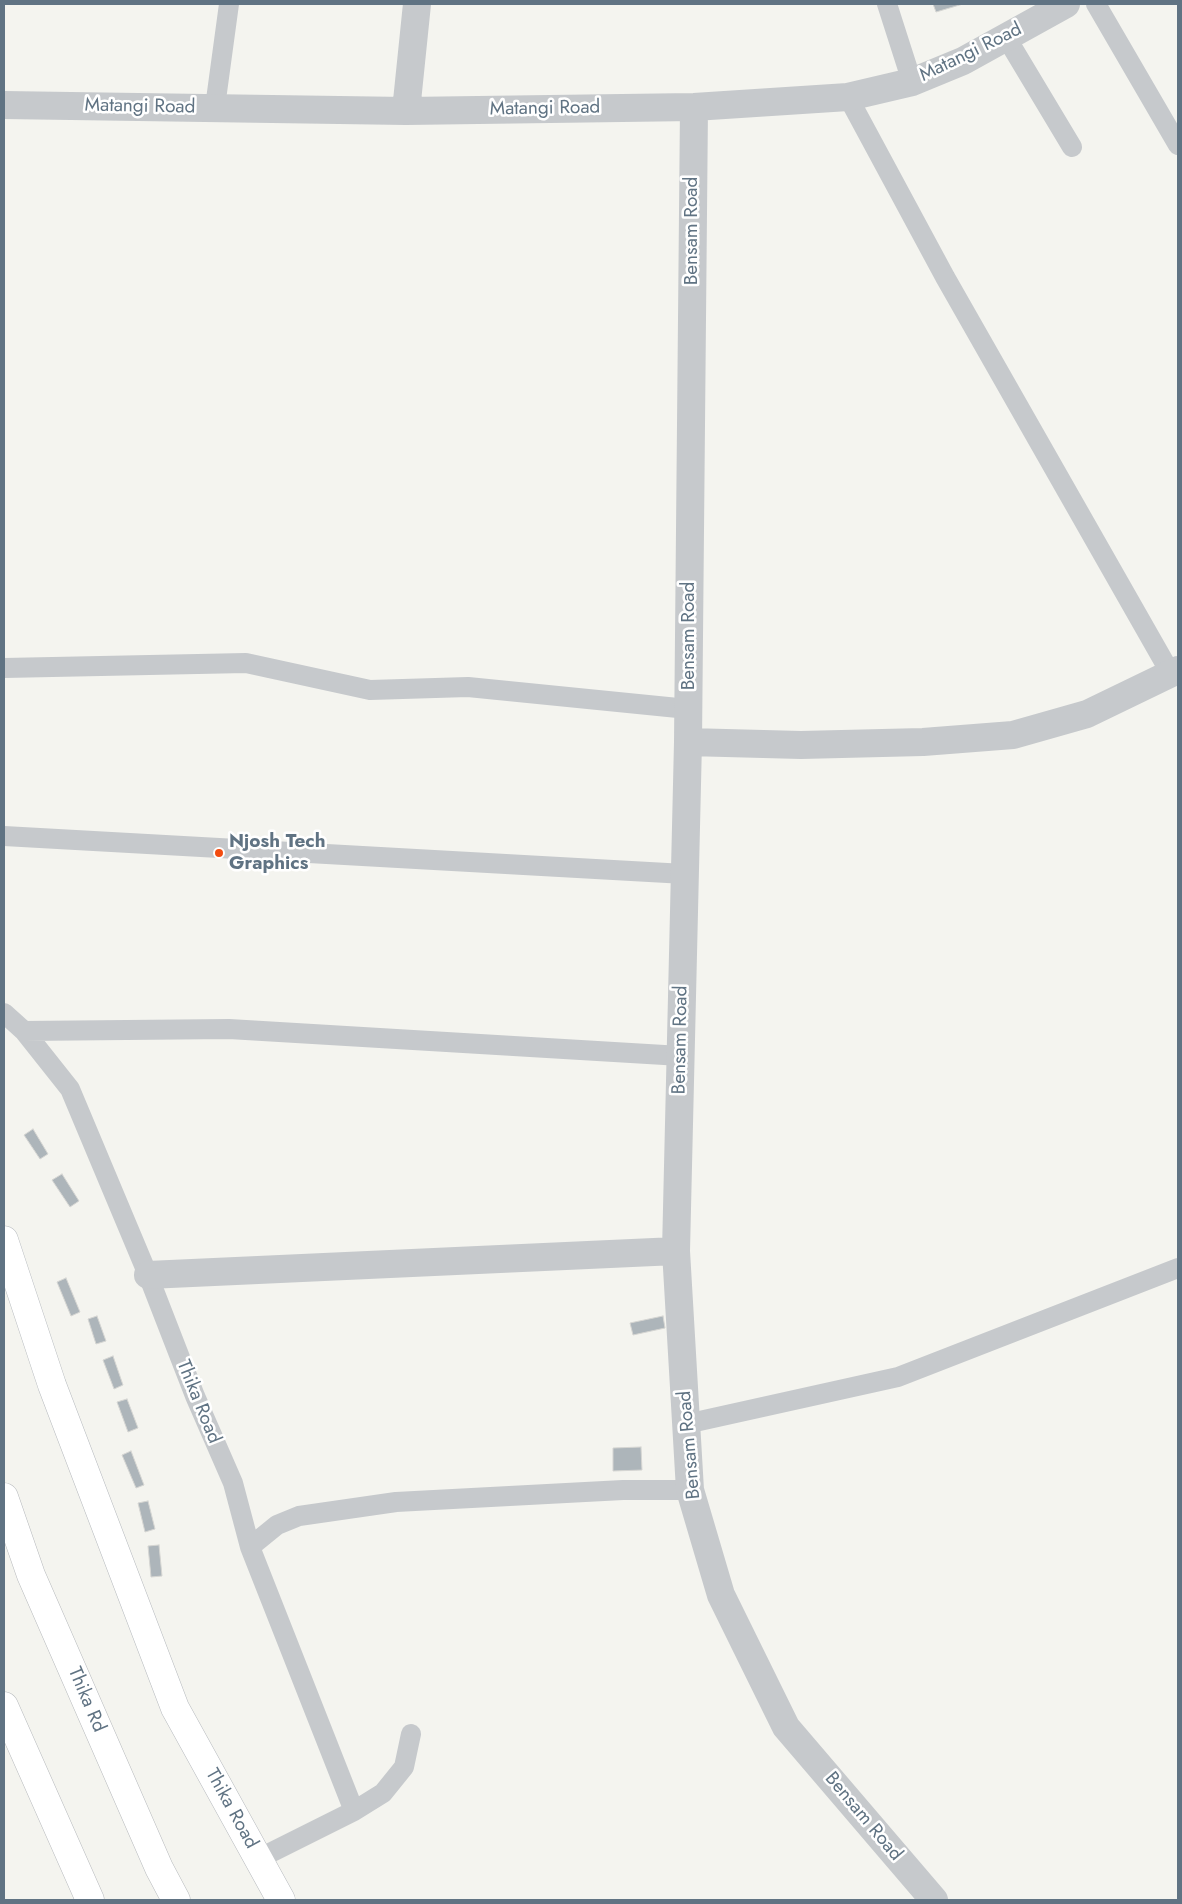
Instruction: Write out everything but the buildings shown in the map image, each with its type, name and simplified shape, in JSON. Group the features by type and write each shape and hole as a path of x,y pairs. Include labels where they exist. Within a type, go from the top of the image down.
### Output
{"main road":[{"name":"Thika Road","path":"4,1240 52,1386 175,1708 281,1900"},
{"name":"Thika Rd","path":"4,1497 31,1575 159,1868 176,1900"},
{"path":"4,1706 90,1900"}],"street":[{"path":"406,111 417,4"},
{"name":"Matangi Road","path":"4,105 406,111 694,106 848,97 912,82 963,61 1066,4"},
{"name":"Bensam Road","path":"694,106 688,742 676,1251 690,1490 721,1595 786,1727 934,1900"},
{"path":"688,742 801,745 923,742 1013,735 1087,714 1174,672"},
{"path":"148,1275 676,1251"}],"lane":[{"path":"215,107 229,4"},
{"path":"887,4 912,82"},
{"path":"1096,4 1178,145"},
{"path":"1006,38 1072,147"},
{"path":"848,97 945,277 1174,672"},
{"path":"4,668 246,663 370,690 468,686 688,709"},
{"path":"4,836 685,874"},
{"name":"Thika Road","path":"4,1013 24,1031 70,1089 148,1275 195,1396 233,1483 250,1547 354,1811"},
{"path":"24,1031 229,1029 681,1056"},
{"path":"686,1424 898,1377 1178,1268"},
{"path":"250,1547 277,1525 299,1516 396,1502 623,1490 690,1490"},
{"path":"258,1859 354,1811 383,1793 404,1767 411,1734"}],"place":[{"name":"Njosh Tech Graphics","path":"219,853"}]}
